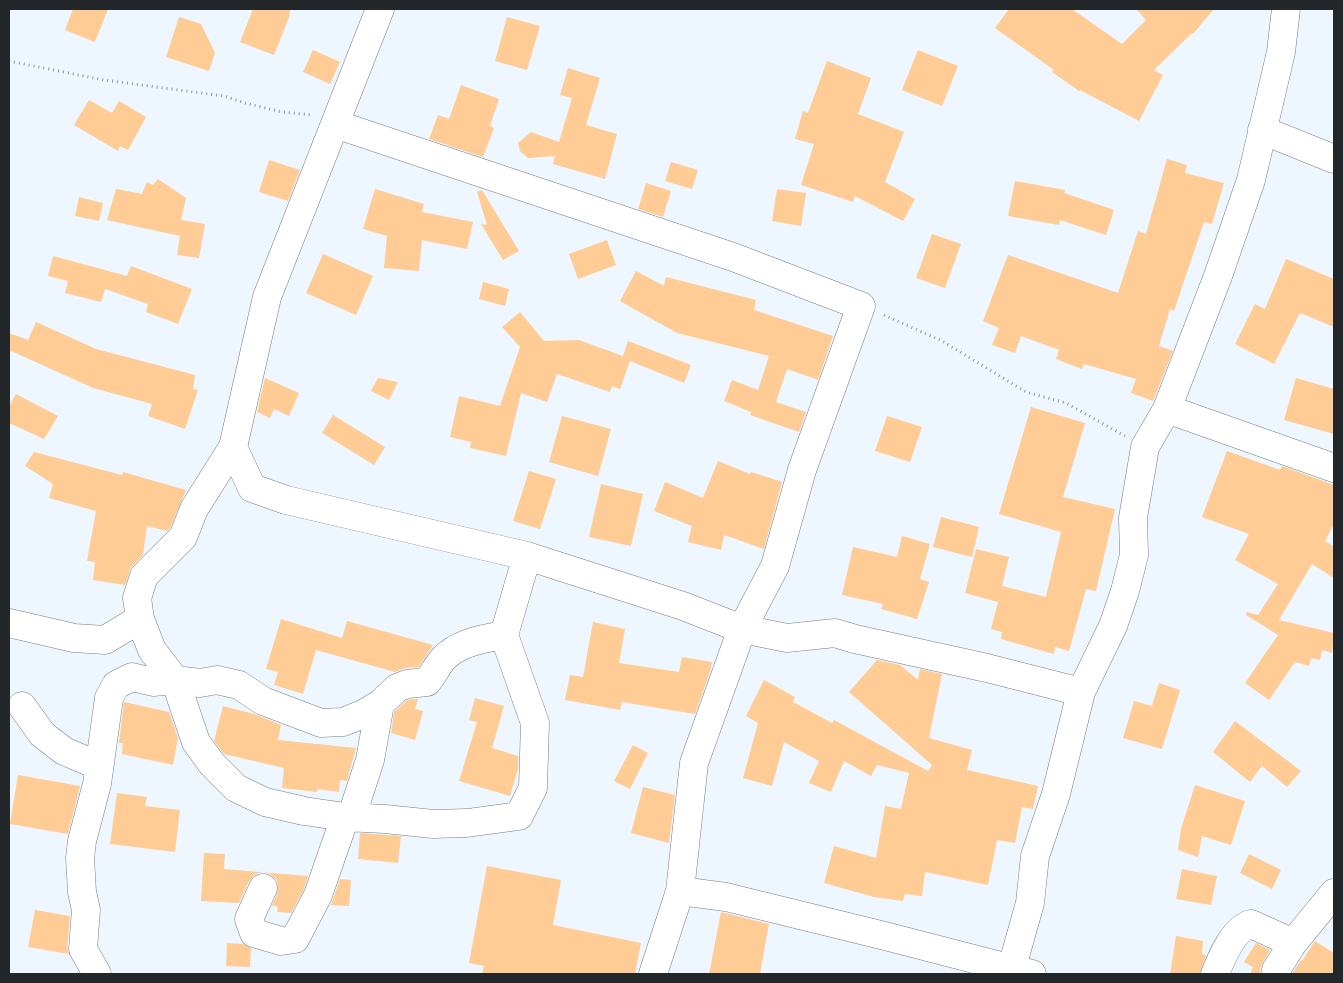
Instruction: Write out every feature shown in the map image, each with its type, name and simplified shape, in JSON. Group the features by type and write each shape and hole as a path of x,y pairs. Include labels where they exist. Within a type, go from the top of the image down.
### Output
{"street":[{"path":"380,9 267,297 232,447 194,509 183,537 144,576 137,598 140,619 152,650 175,680 196,742 212,764 236,788 266,802 304,811 348,817 433,824 467,823 519,816 533,788 535,723 504,635 527,556"},
{"path":"680,891 726,897 1017,972 1030,903 1035,856 1056,794 1081,692 1113,626 1125,592 1134,555 1133,518 1145,447 1166,409 1218,276 1251,180 1282,52 1286,9"},
{"path":"337,121 732,256 861,306 802,470 776,566 742,629 694,763 680,891 653,974"},
{"path":"1262,130 1334,159"},
{"path":"1166,409 1334,468"},
{"path":"232,447 252,488 321,508 527,556 683,606 742,629 787,638 835,633 1081,692"},
{"path":"9,623 74,638 105,640 140,619"},
{"path":"97,974 83,949 86,910 82,892 80,858 82,841 97,784 109,698 116,685 132,677 153,682 175,680 200,683 217,680 239,685 263,701 321,723 343,722 363,714 380,704 397,688 406,684 427,682 443,659 472,641 504,635"},
{"path":"263,888 249,919 254,933 281,941 295,939 318,895 370,760 380,704"},
{"path":"22,706 42,734 64,751 99,766"},
{"path":"1276,970 1293,943 1334,893"},
{"path":"1215,974 1238,931 1245,925 1251,924 1293,943"}],"path":[{"path":"9,61 104,80 224,96 282,112 337,121"},
{"path":"861,306 942,341 1026,392 1066,403 1145,447"}],"building":[{"path":"73,9 108,9 95,42 65,30"},
{"path":"253,9 291,9 274,55 240,42"},
{"path":"1009,9 1072,9 1122,44 1146,20 1136,9 1214,9 1193,34 1154,70 1163,75 1139,121 1079,91 1052,72 1054,70 995,28"},
{"path":"179,17 201,24 215,53 209,71 166,57"},
{"path":"507,17 540,26 527,70 495,61"},
{"path":"313,50 340,62 330,84 303,72"},
{"path":"918,50 958,66 942,106 902,90"},
{"path":"827,61 871,78 858,114 904,132 885,182 915,199 903,221 855,196 853,202 801,185 814,144 795,139 803,111 808,113"},
{"path":"568,68 600,78 586,125 617,134 605,179 553,164 555,156 528,158 520,151 518,143 531,132 559,142 572,98 560,95"},
{"path":"461,85 499,99 490,126 494,128 483,157 429,139 438,115 449,119"},
{"path":"89,100 112,113 119,101 146,117 128,150 120,146 118,151 74,125"},
{"path":"1167,159 1187,165 1185,173 1224,183 1212,224 1204,222 1174,311 1170,309 1159,346 1173,351 1153,401 1131,393 1136,379 1084,364 1082,369 1056,359 1059,350 1021,336 1015,353 992,345 999,328 983,321 1008,255 1118,293 1138,231 1146,234"},
{"path":"269,160 300,170 288,201 259,192"},
{"path":"671,162 698,170 692,189 665,181"},
{"path":"158,179 186,198 181,220 205,224 199,258 177,255 180,236 107,220 116,189 142,194 147,182 153,185"},
{"path":"1015,181 1065,190 1064,193 1114,210 1106,235 1060,220 1059,225 1008,216"},
{"path":"646,183 671,191 663,217 638,209"},
{"path":"375,189 424,204 422,212 473,222 467,249 422,240 419,271 384,268 387,236 363,229"},
{"path":"777,189 806,193 801,226 772,221"},
{"path":"482,190 519,251 503,260 481,224 487,225 477,192"},
{"path":"79,197 103,203 99,221 75,216"},
{"path":"932,234 961,244 945,288 916,278"},
{"path":"607,240 616,265 578,279 569,254"},
{"path":"323,254 373,276 356,315 306,293"},
{"path":"53,256 127,276 131,266 192,289 178,324 146,312 148,304 105,289 101,302 65,293 68,281 48,276"},
{"path":"1286,259 1334,279 1334,327 1300,313 1274,364 1235,344 1255,304 1265,309"},
{"path":"636,271 664,286 666,277 756,300 754,310 833,336 818,380 787,369 776,402 806,412 799,432 750,415 751,412 724,401 732,380 758,390 769,356 677,333 620,301"},
{"path":"483,282 509,289 505,306 479,299"},
{"path":"520,312 544,341 579,340 623,356 628,341 691,365 684,383 630,361 620,389 612,386 610,392 557,374 547,402 521,393 506,456 470,448 471,442 450,437 459,396 500,406 520,347 502,327"},
{"path":"36,322 96,349 195,375 193,389 198,390 185,429 148,416 152,404 93,388 9,350 9,333 28,340"},
{"path":"265,378 299,393 289,416 274,409 270,418 257,412"},
{"path":"378,378 398,382 389,400 371,391"},
{"path":"1296,378 1334,389 1334,434 1284,420"},
{"path":"16,394 58,416 44,439 9,423 9,407"},
{"path":"1031,407 1085,423 1063,497 1115,509 1096,591 1086,589 1069,651 1055,647 1054,654 1001,639 1002,632 991,629 998,602 965,593 976,549 1009,557 1002,586 1046,597 1061,532 999,514"},
{"path":"333,415 385,447 374,465 322,433"},
{"path":"562,416 611,429 598,476 549,462"},
{"path":"887,416 922,427 910,462 875,451"},
{"path":"1227,451 1280,470 1282,466 1334,485 1334,524 1325,541 1334,547 1334,578 1312,564 1279,620 1334,633 1332,653 1322,650 1320,660 1311,658 1309,666 1295,662 1269,700 1245,683 1278,635 1246,615 1247,612 1258,615 1278,584 1235,560 1249,534 1202,517"},
{"path":"34,452 122,475 123,472 186,490 167,531 147,526 143,555 131,567 125,585 93,580 95,562 87,561 96,511 49,498 53,484 25,466"},
{"path":"718,461 750,474 751,472 782,482 764,549 724,535 721,550 688,542 692,526 654,511 665,482 703,498"},
{"path":"529,471 556,479 540,529 513,521"},
{"path":"601,484 643,494 631,546 589,537"},
{"path":"941,517 979,527 972,557 933,547"},
{"path":"902,536 930,544 920,579 929,582 917,619 881,609 883,604 842,595 853,547 897,557"},
{"path":"281,619 342,638 347,621 433,645 419,667 405,668 395,672 316,650 303,694 274,685 278,672 266,669"},
{"path":"593,622 625,629 619,663 679,672 682,657 712,662 695,714 622,702 620,710 565,700 570,675 583,677"},
{"path":"877,660 900,665 918,680 920,669 942,674 929,738 972,750 967,770 1038,786 1033,809 1022,807 1015,843 997,840 988,885 925,872 922,896 905,894 903,901 874,897 824,883 834,846 876,858 885,806 901,809 909,773 877,765 871,776 844,761 831,792 809,783 819,761 784,742 772,786 743,778 758,723 746,716 764,680 795,697 793,702 832,723 834,720 928,771 932,765 849,692"},
{"path":"1159,683 1180,690 1162,749 1123,738 1134,701 1152,706"},
{"path":"475,698 504,706 492,748 518,756 518,769 510,796 459,781 477,722 469,720"},
{"path":"411,699 418,699 415,709 423,711 415,740 391,733 394,712"},
{"path":"124,702 169,712 178,738 173,765 122,754 123,743 119,743"},
{"path":"223,706 254,714 281,725 278,740 356,748 347,781 340,780 339,792 317,789 317,792 282,788 284,768 224,754 214,741"},
{"path":"1235,721 1301,771 1287,787 1262,766 1250,782 1213,752"},
{"path":"633,745 648,753 630,789 614,781"},
{"path":"18,775 80,786 68,834 10,824"},
{"path":"1195,785 1245,801 1231,845 1202,836 1198,857 1178,850 1181,829"},
{"path":"643,787 675,795 669,843 631,833"},
{"path":"117,793 147,797 145,806 180,810 175,852 110,844"},
{"path":"360,833 401,836 398,863 358,859"},
{"path":"204,853 225,854 224,869 262,872 254,875 249,881 239,903 201,901"},
{"path":"1249,854 1281,870 1272,889 1240,873"},
{"path":"487,866 561,880 553,925 641,943 635,974 482,974 484,966 469,963"},
{"path":"1182,869 1217,876 1211,905 1176,899"},
{"path":"263,872 308,876 304,889 291,913 277,912 278,906 272,906 278,886 276,879 270,874"},
{"path":"340,879 351,880 349,906 331,905"},
{"path":"35,910 70,916 67,948 69,954 28,947"},
{"path":"721,912 769,924 760,974 709,974"},
{"path":"1176,936 1203,941 1202,954 1206,955 1200,974 1170,974"},
{"path":"1315,941 1334,953 1334,974 1292,974 1302,961"},
{"path":"227,943 243,944 251,948 250,967 226,966"},
{"path":"1256,943 1270,950 1260,969 1261,974 1250,974 1253,967 1244,962"}]}
